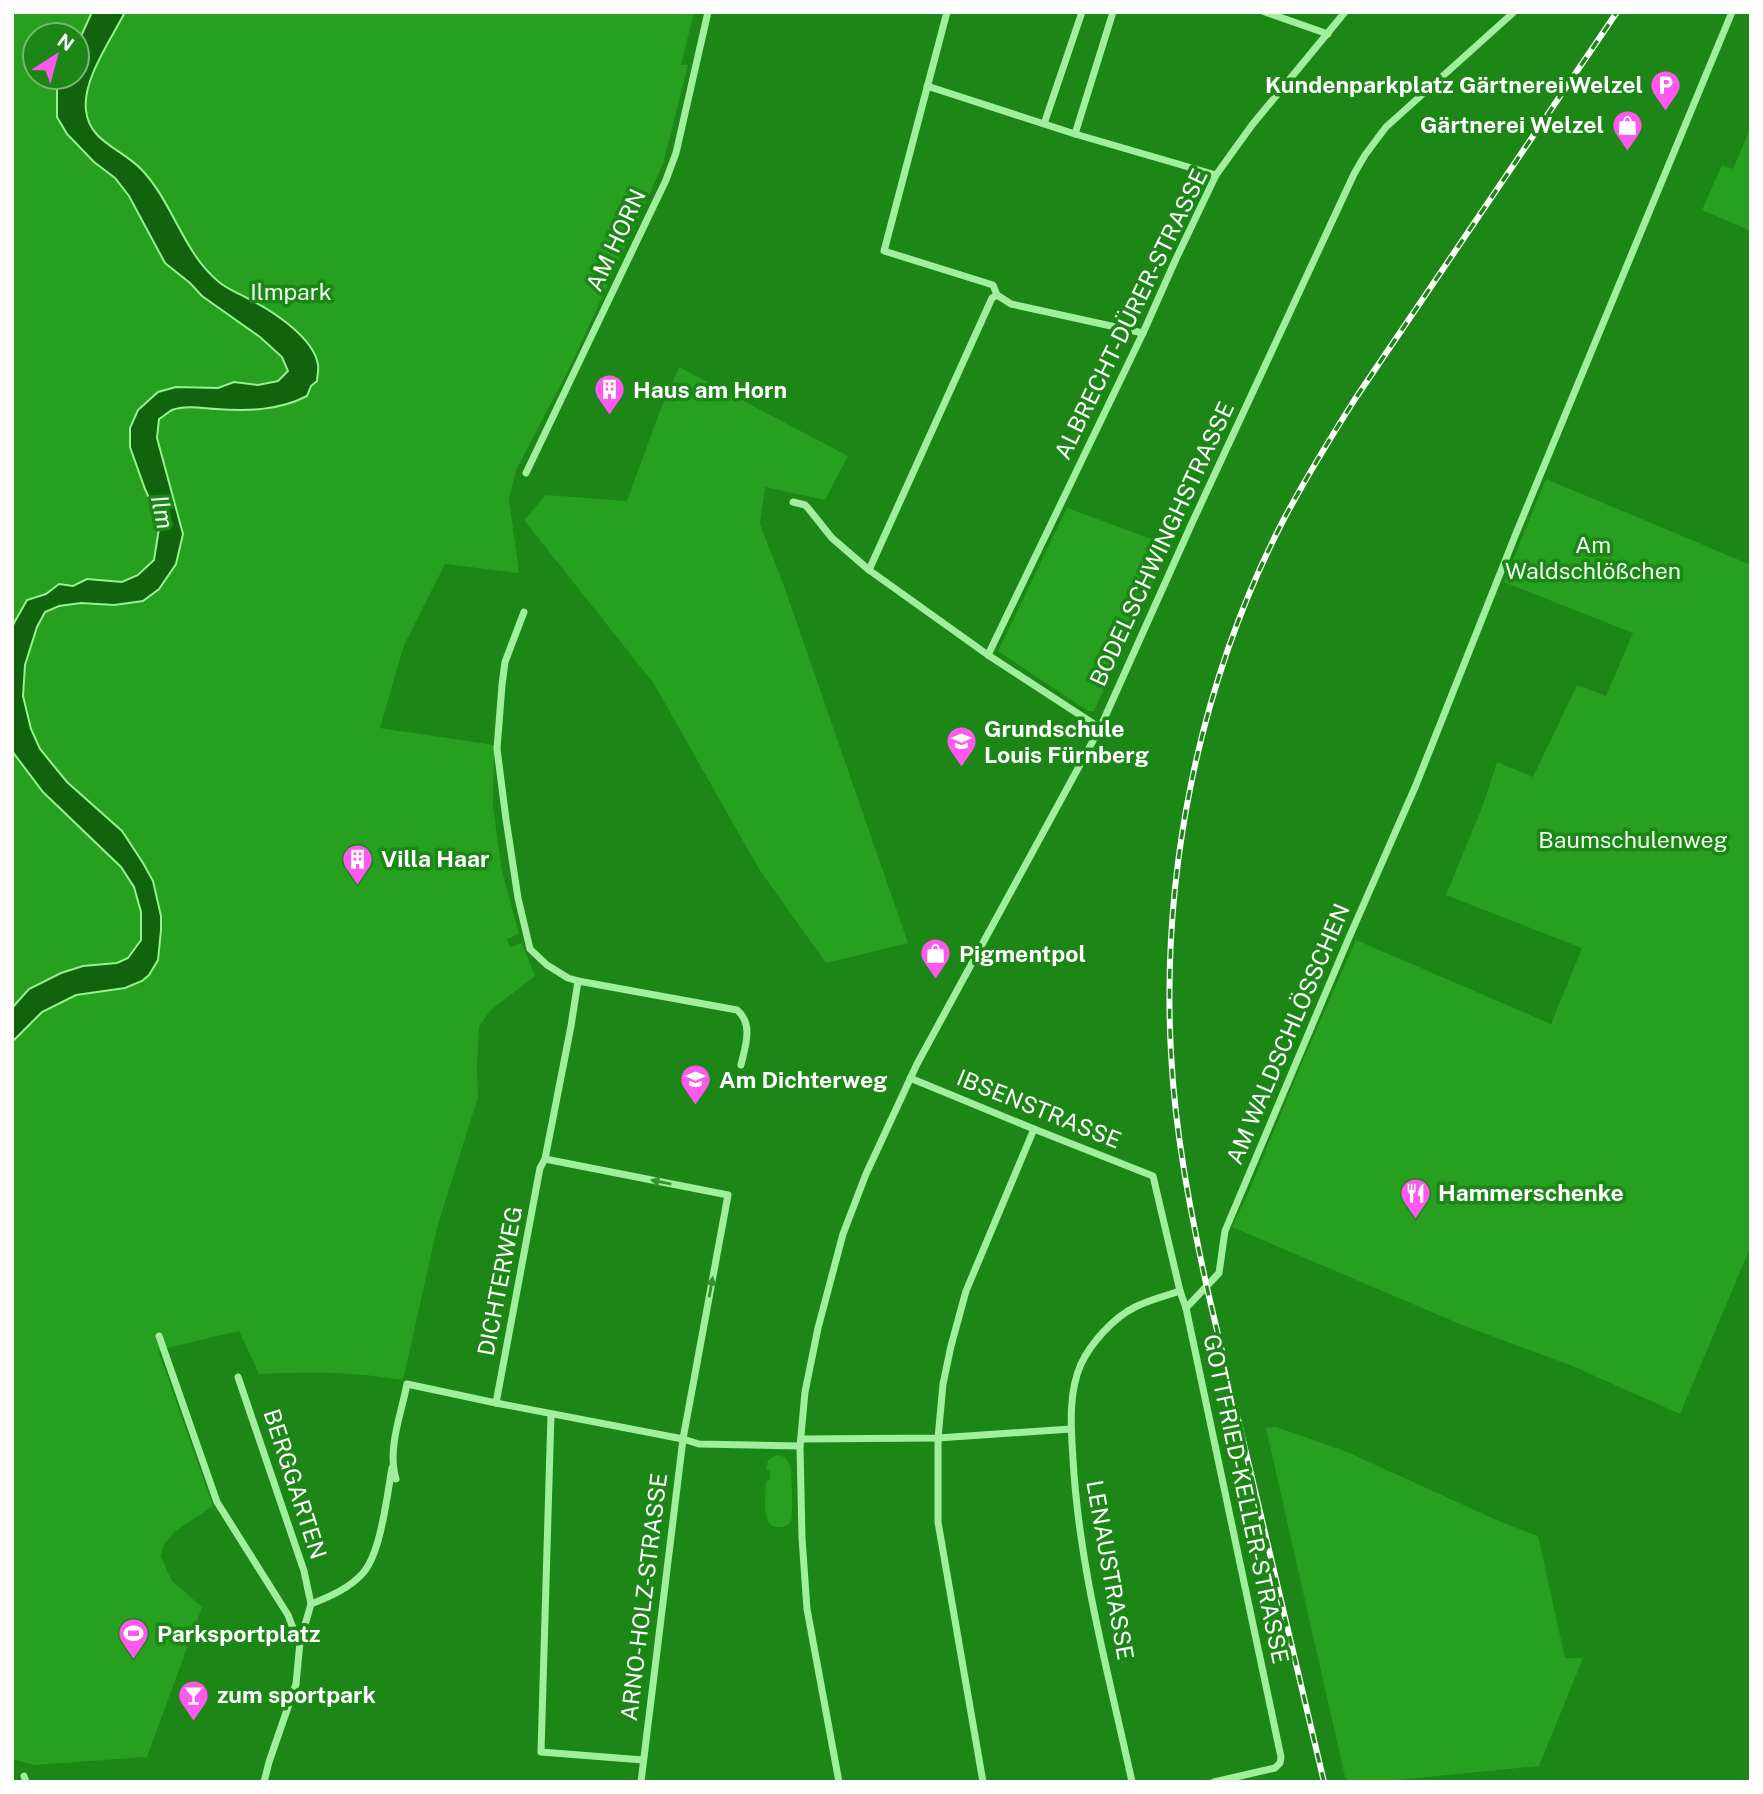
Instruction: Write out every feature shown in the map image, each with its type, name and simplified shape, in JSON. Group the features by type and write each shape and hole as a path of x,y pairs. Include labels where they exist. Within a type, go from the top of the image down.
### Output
{"street":[{"name":"AM HORN","path":"526,474 666,180 676,153 708,12"},
{"path":"947,12 884,251 993,285 997,295 1011,304 1143,334"},
{"path":"1044,124 1082,12"},
{"path":"1075,134 1113,12"},
{"path":"1265,12 1328,34"},
{"name":"ALBRECHT-DÜRER-STRASSE","path":"988,655 1143,334 1216,175 1252,125 1345,12"},
{"name":"BODELSCHWINGHSTRASSE","path":"839,1782 807,1609 801,1517 800,1443 805,1392 818,1328 843,1234 866,1174 910,1078 1100,728 1192,523 1365,155 1398,114 1514,12"},
{"name":"AM WALDSCHLÖSSCHEN","path":"1186,1308 1219,1273 1225,1231 1416,785 1517,531 1732,12"},
{"path":"928,86 1075,134 1216,175"},
{"path":"869,570 992,298 997,295"},
{"path":"793,502 805,505 832,538 869,570 988,655 1100,728"},
{"path":"524,612 505,662 497,749 518,898 530,949 547,965 578,981 737,1010 744,1016 747,1026 741,1065"},
{"name":"DICHTERWEG","path":"496,1403 578,981"},
{"name":"IBSENSTRASSE","path":"910,1078 1153,1176"},
{"path":"983,1782 938,1522 938,1438 943,1384 966,1291 1034,1129"},
{"name":"ARNO-HOLZ-STRASSE","path":"545,1159 728,1195 683,1439 640,1782"},
{"name":"GOTTFRIED-KELLER-STRASSE","path":"1153,1176 1186,1308 1281,1757 1275,1768 1214,1782"},
{"name":"LENAUSTRASSE","path":"1132,1782 1079,1529 1071,1429 1072,1400 1081,1364 1114,1322 1135,1307 1180,1291"},
{"path":"159,1336 217,1502 288,1615 300,1642"},
{"name":"BERGGARTEN","path":"238,1377 304,1571 311,1604"},
{"path":"264,1782 296,1684 300,1642 311,1604 344,1588 364,1572 372,1560 393,1466 407,1384 699,1444 938,1438 1071,1429"},
{"path":"551,1414 541,1752 643,1760"},
{"path":"393,1466 396,1479"}],"green space":[{"name":"Ilmpark","path":"12,12 694,12 681,65 688,65 663,164 569,369 516,470 509,499 519,573 445,564 404,645 380,728 494,745 493,807 502,871 519,934 507,939 510,947 522,943 535,976 491,1010 479,1026 478,1097 438,1224 403,1380 331,1373 259,1374 239,1331 158,1350 213,1506 174,1532 164,1544 161,1556 171,1580 202,1607 147,1757 34,1765 12,1759"},
{"path":"1751,127 1751,231 1702,210 1722,165 1733,169"},
{"path":"679,367 848,456 825,500 765,487 760,524 908,943 826,963 759,869 654,684 524,520 546,495 627,501"},
{"path":"1546,479 1751,565 1751,1246 1680,1414 1570,1365 1467,1327 1232,1227 1356,940 1551,1024 1582,948 1446,895 1483,805 1497,762 1533,777 1577,685 1606,696 1633,633 1504,582"},
{"path":"1067,508 1168,545 1094,711 1088,711 998,651"},
{"path":"1276,1427 1345,1451 1501,1522 1538,1536 1565,1658 1583,1658 1539,1766 1376,1782 1349,1782 1345,1777 1266,1428"},
{"path":"777,1455 784,1457 790,1465 792,1484 791,1520 788,1525 780,1527 772,1526 765,1509 766,1481 770,1480 770,1471 766,1470 768,1460"}],"water":[{"path":"92,12 125,12 91,80 91,21 88,21"},
{"name":"Ilm","path":"57,91 88,91 86,110 93,130 141,169 152,182 196,257 225,287 268,310 300,335 315,355 318,371 317,381 311,386 307,396 285,405 251,410 182,408 172,410 159,419 157,438 183,534 176,564 159,589 143,601 114,605 81,603 59,606 45,612 37,627 25,665 23,696 31,729 40,749 67,782 122,831 143,863 153,881 161,916 161,930 158,960 142,981 125,988 76,995 42,1012 12,1042 12,1008 29,989 61,973 83,966 117,963 128,958 141,940 141,912 134,887 121,867 43,792 12,751 14,623 27,600 46,594 59,584 73,586 87,579 122,582 138,575 154,560 160,522 130,447 130,428 138,410 158,392 176,387 218,388 234,382 258,385 278,381 288,371 282,357 260,337 202,296 165,263 129,196 115,178 94,162 67,134 57,117"}],"railway":[{"path":"1324,1782 1207,1288 1184,1171 1173,1083 1170,984 1180,846 1192,778 1209,710 1230,644 1255,579 1285,517 1355,399 1617,12"}],"place":[{"name":"Kundenparkplatz Gärtnerei Welzel","path":"1666,112"},
{"name":"Gärtnerei Welzel","path":"1627,152"},
{"name":"Haus am Horn","path":"610,417"},
{"name":"Grundschule Louis Fürnberg","path":"961,769"},
{"name":"Villa Haar","path":"358,886"},
{"name":"Pigmentpol","path":"936,981"},
{"name":"Am Dichterweg","path":"696,1107"},
{"name":"Hammerschenke","path":"1415,1220"},
{"name":"Parksportplatz","path":"134,1661"},
{"name":"zum sportpark","path":"194,1722"}],"park label":[{"name":"Am Waldschlößchen","path":"1593,558"},
{"name":"Baumschulenweg","path":"1633,840"}]}
